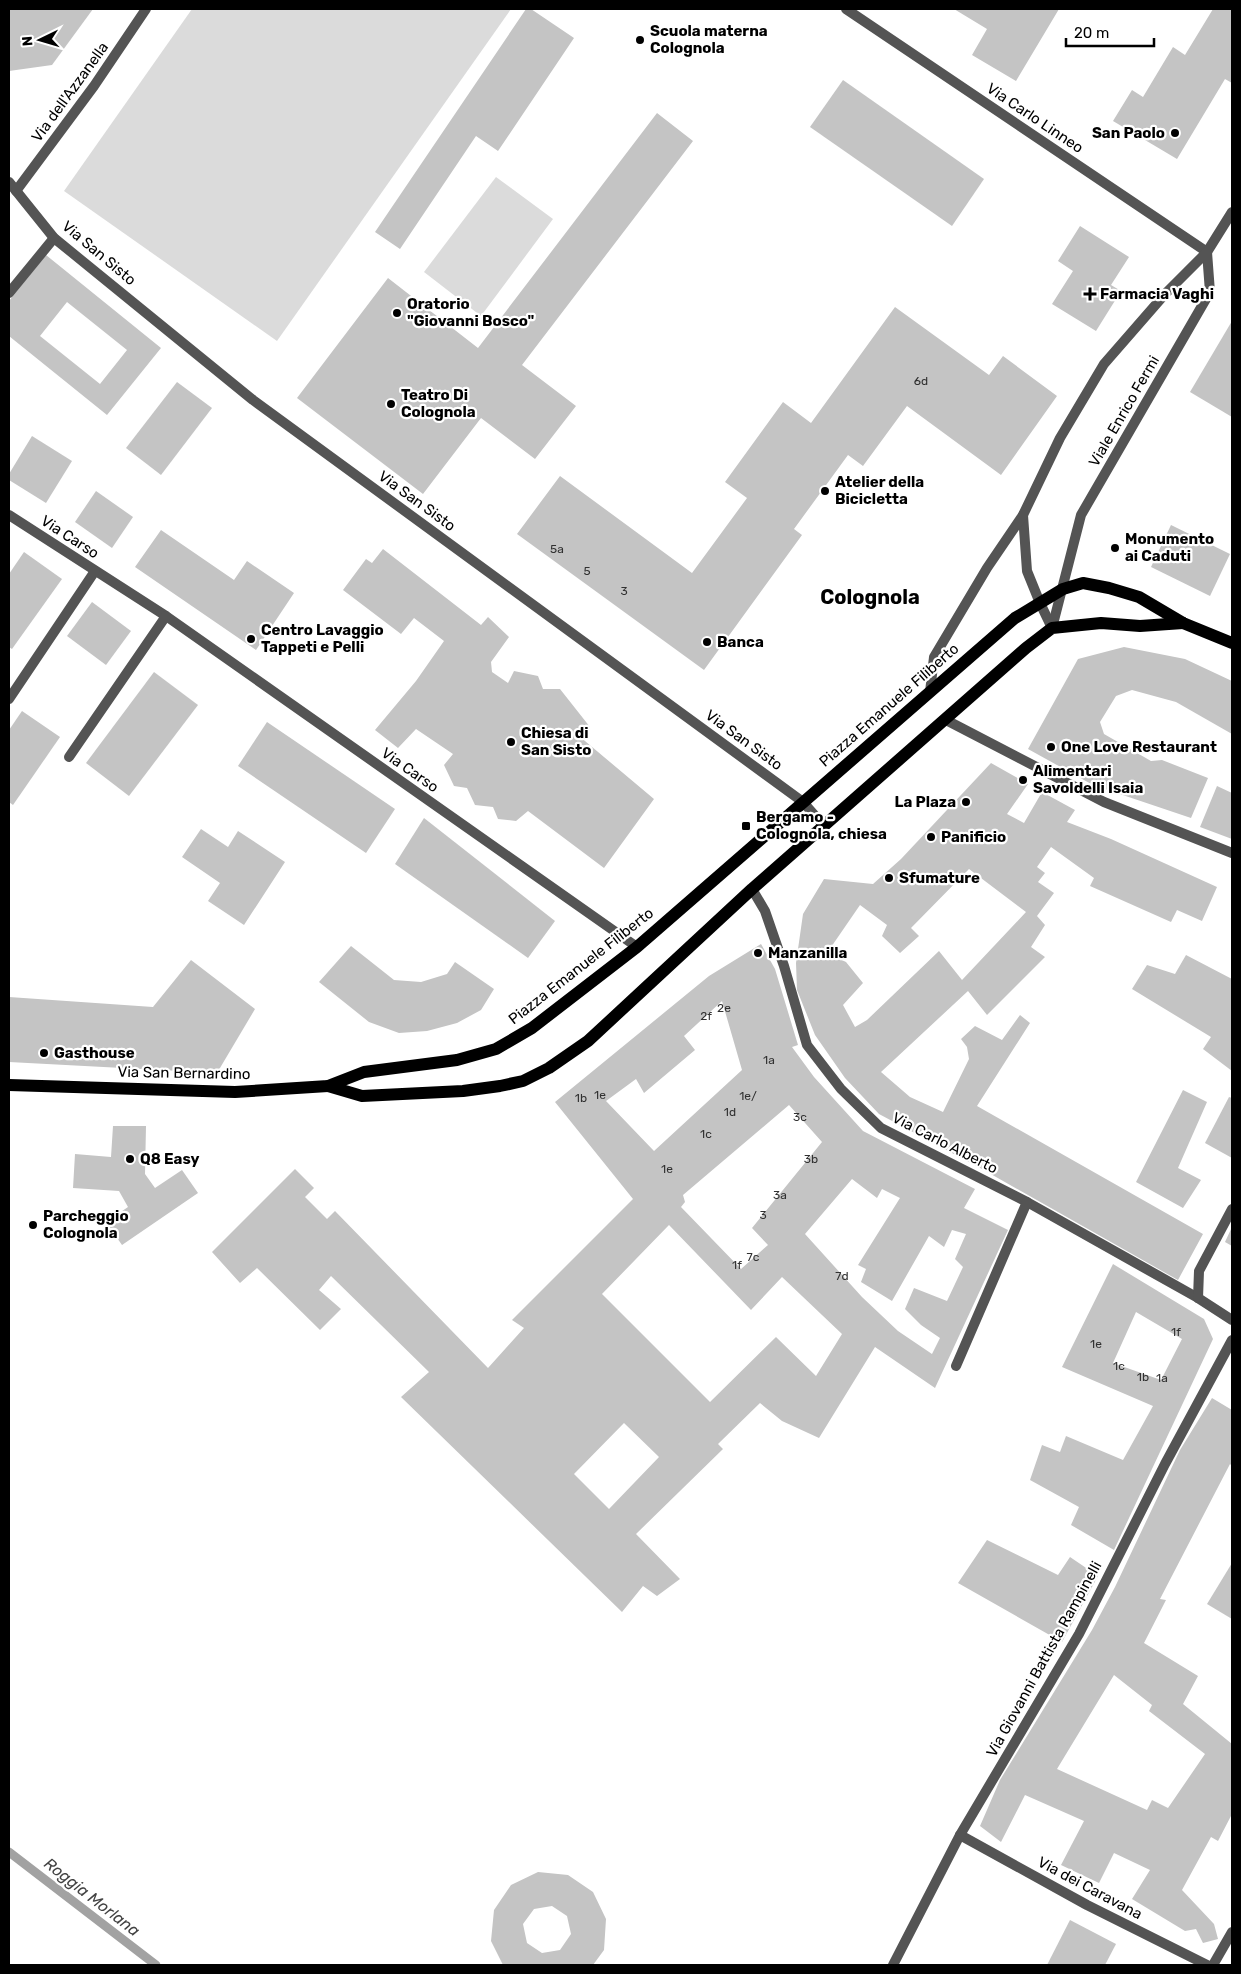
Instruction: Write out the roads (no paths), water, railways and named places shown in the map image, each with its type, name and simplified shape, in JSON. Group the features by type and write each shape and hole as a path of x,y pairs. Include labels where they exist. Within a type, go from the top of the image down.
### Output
{"main road":[{"name":"Piazza Emanuele Filiberto","path":"328,1086 364,1072 457,1060 496,1049 532,1028 637,947 1015,618 1063,589 1083,583 1139,597 1183,622 1232,643"},
{"path":"328,1086 362,1096 463,1091 523,1081 550,1068 588,1041 752,889 1026,648 1052,628 1101,622 1140,626 1183,622"},
{"name":"Via San Bernardino","path":"9,1085 235,1092 328,1086"}],"street":[{"name":"Via dell'Azzanella","path":"16,191 94,86 146,9"},
{"name":"Via Carlo Linneo","path":"846,9 1207,252"},
{"name":"Via San Sisto","path":"9,182 54,238 253,400 802,802 824,826"},
{"path":"930,692 934,657 987,568 1023,515 1060,438 1104,364 1165,294 1207,252 1232,212"},
{"path":"9,293 54,238"},
{"name":"Viale Enrico Fermi","path":"1063,589 1081,515 1210,292 1207,252"},
{"name":"Via Carso","path":"9,515 166,616 637,947"},
{"path":"1023,515 1027,571 1052,628"},
{"path":"9,699 95,570"},
{"path":"1052,628 1063,589"},
{"path":"69,757 166,616"},
{"path":"946,720 1104,802 1232,854"},
{"name":"Via Carlo Alberto","path":"752,889 765,911 784,966 807,1045 841,1089 881,1128 1027,1202 1198,1298 1232,1320"},
{"path":"956,1366 1027,1202"},
{"path":"1198,1298 1199,1271 1232,1210"},
{"name":"Via Giovanni Battista Rampinelli","path":"893,1965 960,1835 1079,1634 1165,1464 1232,1340"},
{"name":"Via dei Caravana","path":"960,1835 1087,1905 1208,1965"},
{"path":"1213,1965 1232,1932"}],"waterway":[{"name":"Roggia Morlana","path":"9,1852 156,1965"}],"place":[{"name":"Scuola materna Colognola","path":"640,40"},
{"name":"San Paolo","path":"1175,133"},
{"name":"Farmacia Vaghi","path":"1090,294"},
{"name":"Oratorio \"Giovanni Bosco\"","path":"397,313"},
{"name":"Teatro Di Colognola","path":"391,404"},
{"name":"Atelier della Bicicletta","path":"825,491"},
{"name":"Monumento ai Caduti","path":"1115,548"},
{"name":"Centro Lavaggio Tappeti e Pelli","path":"251,639"},
{"name":"Banca","path":"707,642"},
{"name":"Chiesa di San Sisto","path":"511,742"},
{"name":"One Love Restaurant","path":"1051,747"},
{"name":"Alimentari Savoldelli Isaia","path":"1023,780"},
{"name":"La Plaza","path":"966,802"},
{"name":"Bergamo - Colognola, chiesa","path":"746,826"},
{"name":"Panificio","path":"931,837"},
{"name":"Sfumature","path":"889,878"},
{"name":"Manzanilla","path":"758,953"},
{"name":"Gasthouse","path":"44,1053"},
{"name":"Q8 Easy","path":"130,1159"},
{"name":"Parcheggio Colognola","path":"33,1225"}],"district":[{"name":"Colognola","path":"870,597"}]}
